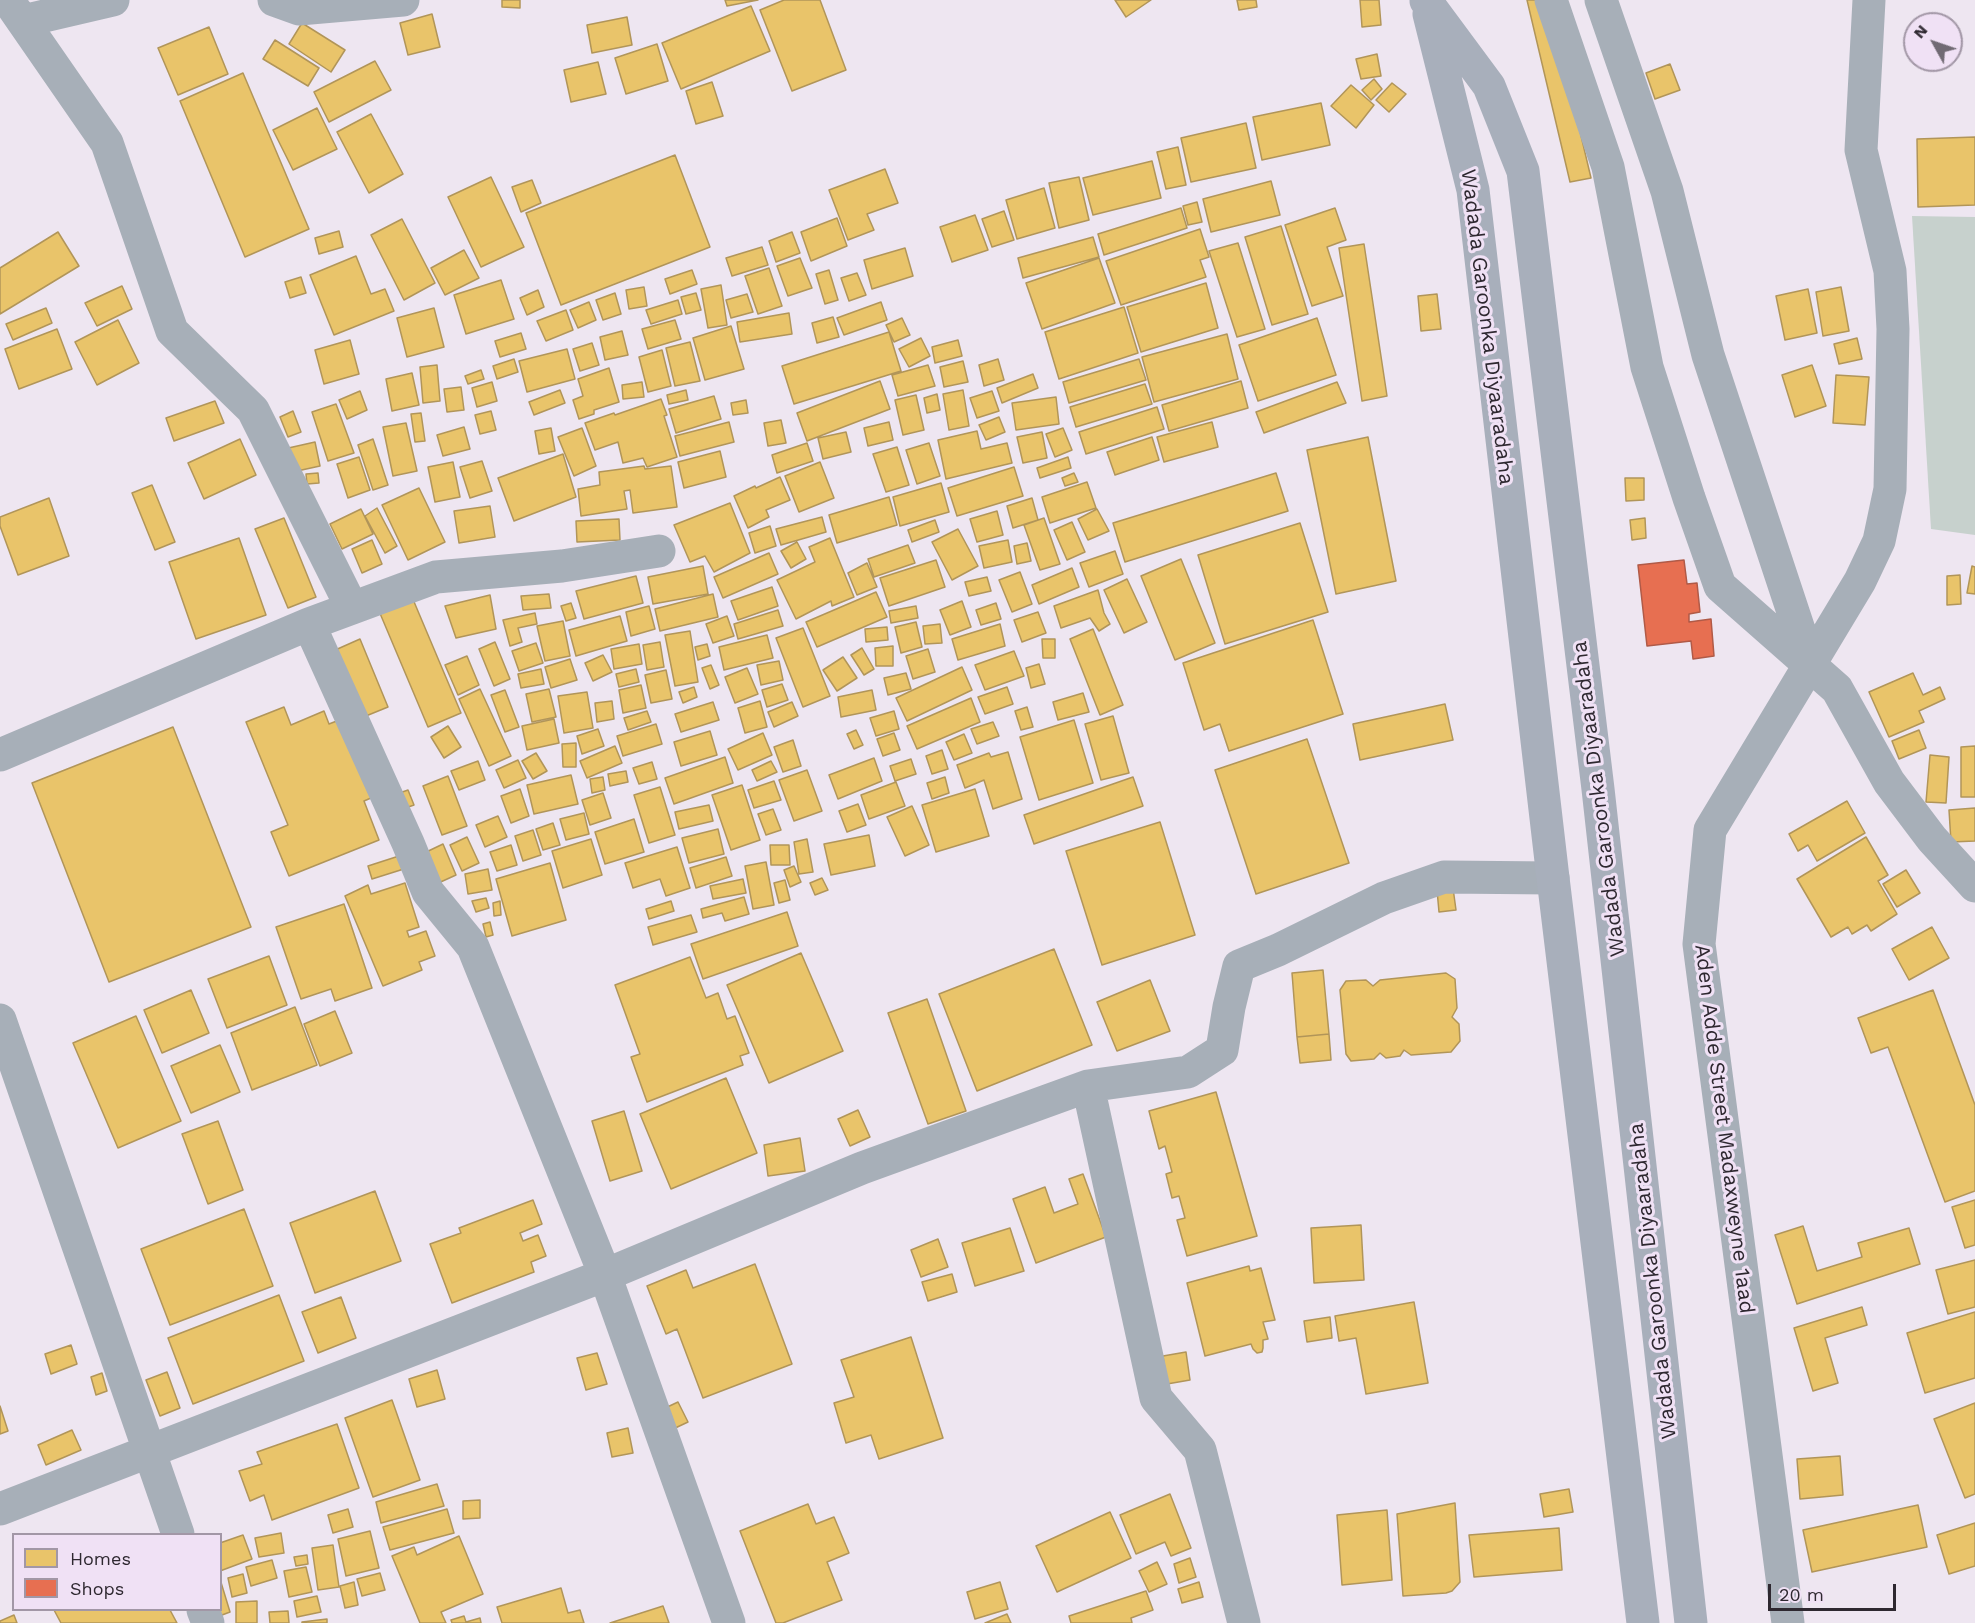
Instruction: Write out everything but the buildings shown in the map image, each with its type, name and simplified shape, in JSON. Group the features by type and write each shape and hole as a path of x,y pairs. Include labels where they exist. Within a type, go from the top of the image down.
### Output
{"main road":[{"name":"Wadada Garoonka Diyaaradaha","path":"1426,0 1473,190 1643,1623"},
{"name":"Wadada Garoonka Diyaaradaha","path":"1426,0 1489,86 1523,171 1598,789 1691,1623"}],"street":[{"path":"113,0 16,11 107,143 172,331 253,410 352,608"},
{"path":"274,0 299,9 403,0"},
{"path":"1551,0 1608,167 1647,367 1720,586 1837,688 1889,782 1932,839 1975,886"},
{"path":"1600,0 1667,191 1708,355 1810,663"},
{"name":"Aden Adde Street Madaxweyne 1aad","path":"1788,1623 1699,945 1710,830 1860,581 1879,541 1890,489 1893,329 1890,272 1861,150 1869,0"},
{"path":"0,755 309,624 436,577 562,566 659,551"},
{"path":"309,624 404,832 428,892 473,947 605,1275 729,1623"},
{"path":"0,1509 605,1275 862,1168 1088,1086 1188,1072 1222,1050 1239,966 1278,951 1384,898 1444,877 1553,878"},
{"path":"0,1020 178,1533"},
{"path":"1088,1086 1156,1398 1200,1450 1245,1623"}],"shaded area":[{"path":"1912,216 1975,217 1975,535 1931,529"}]}
